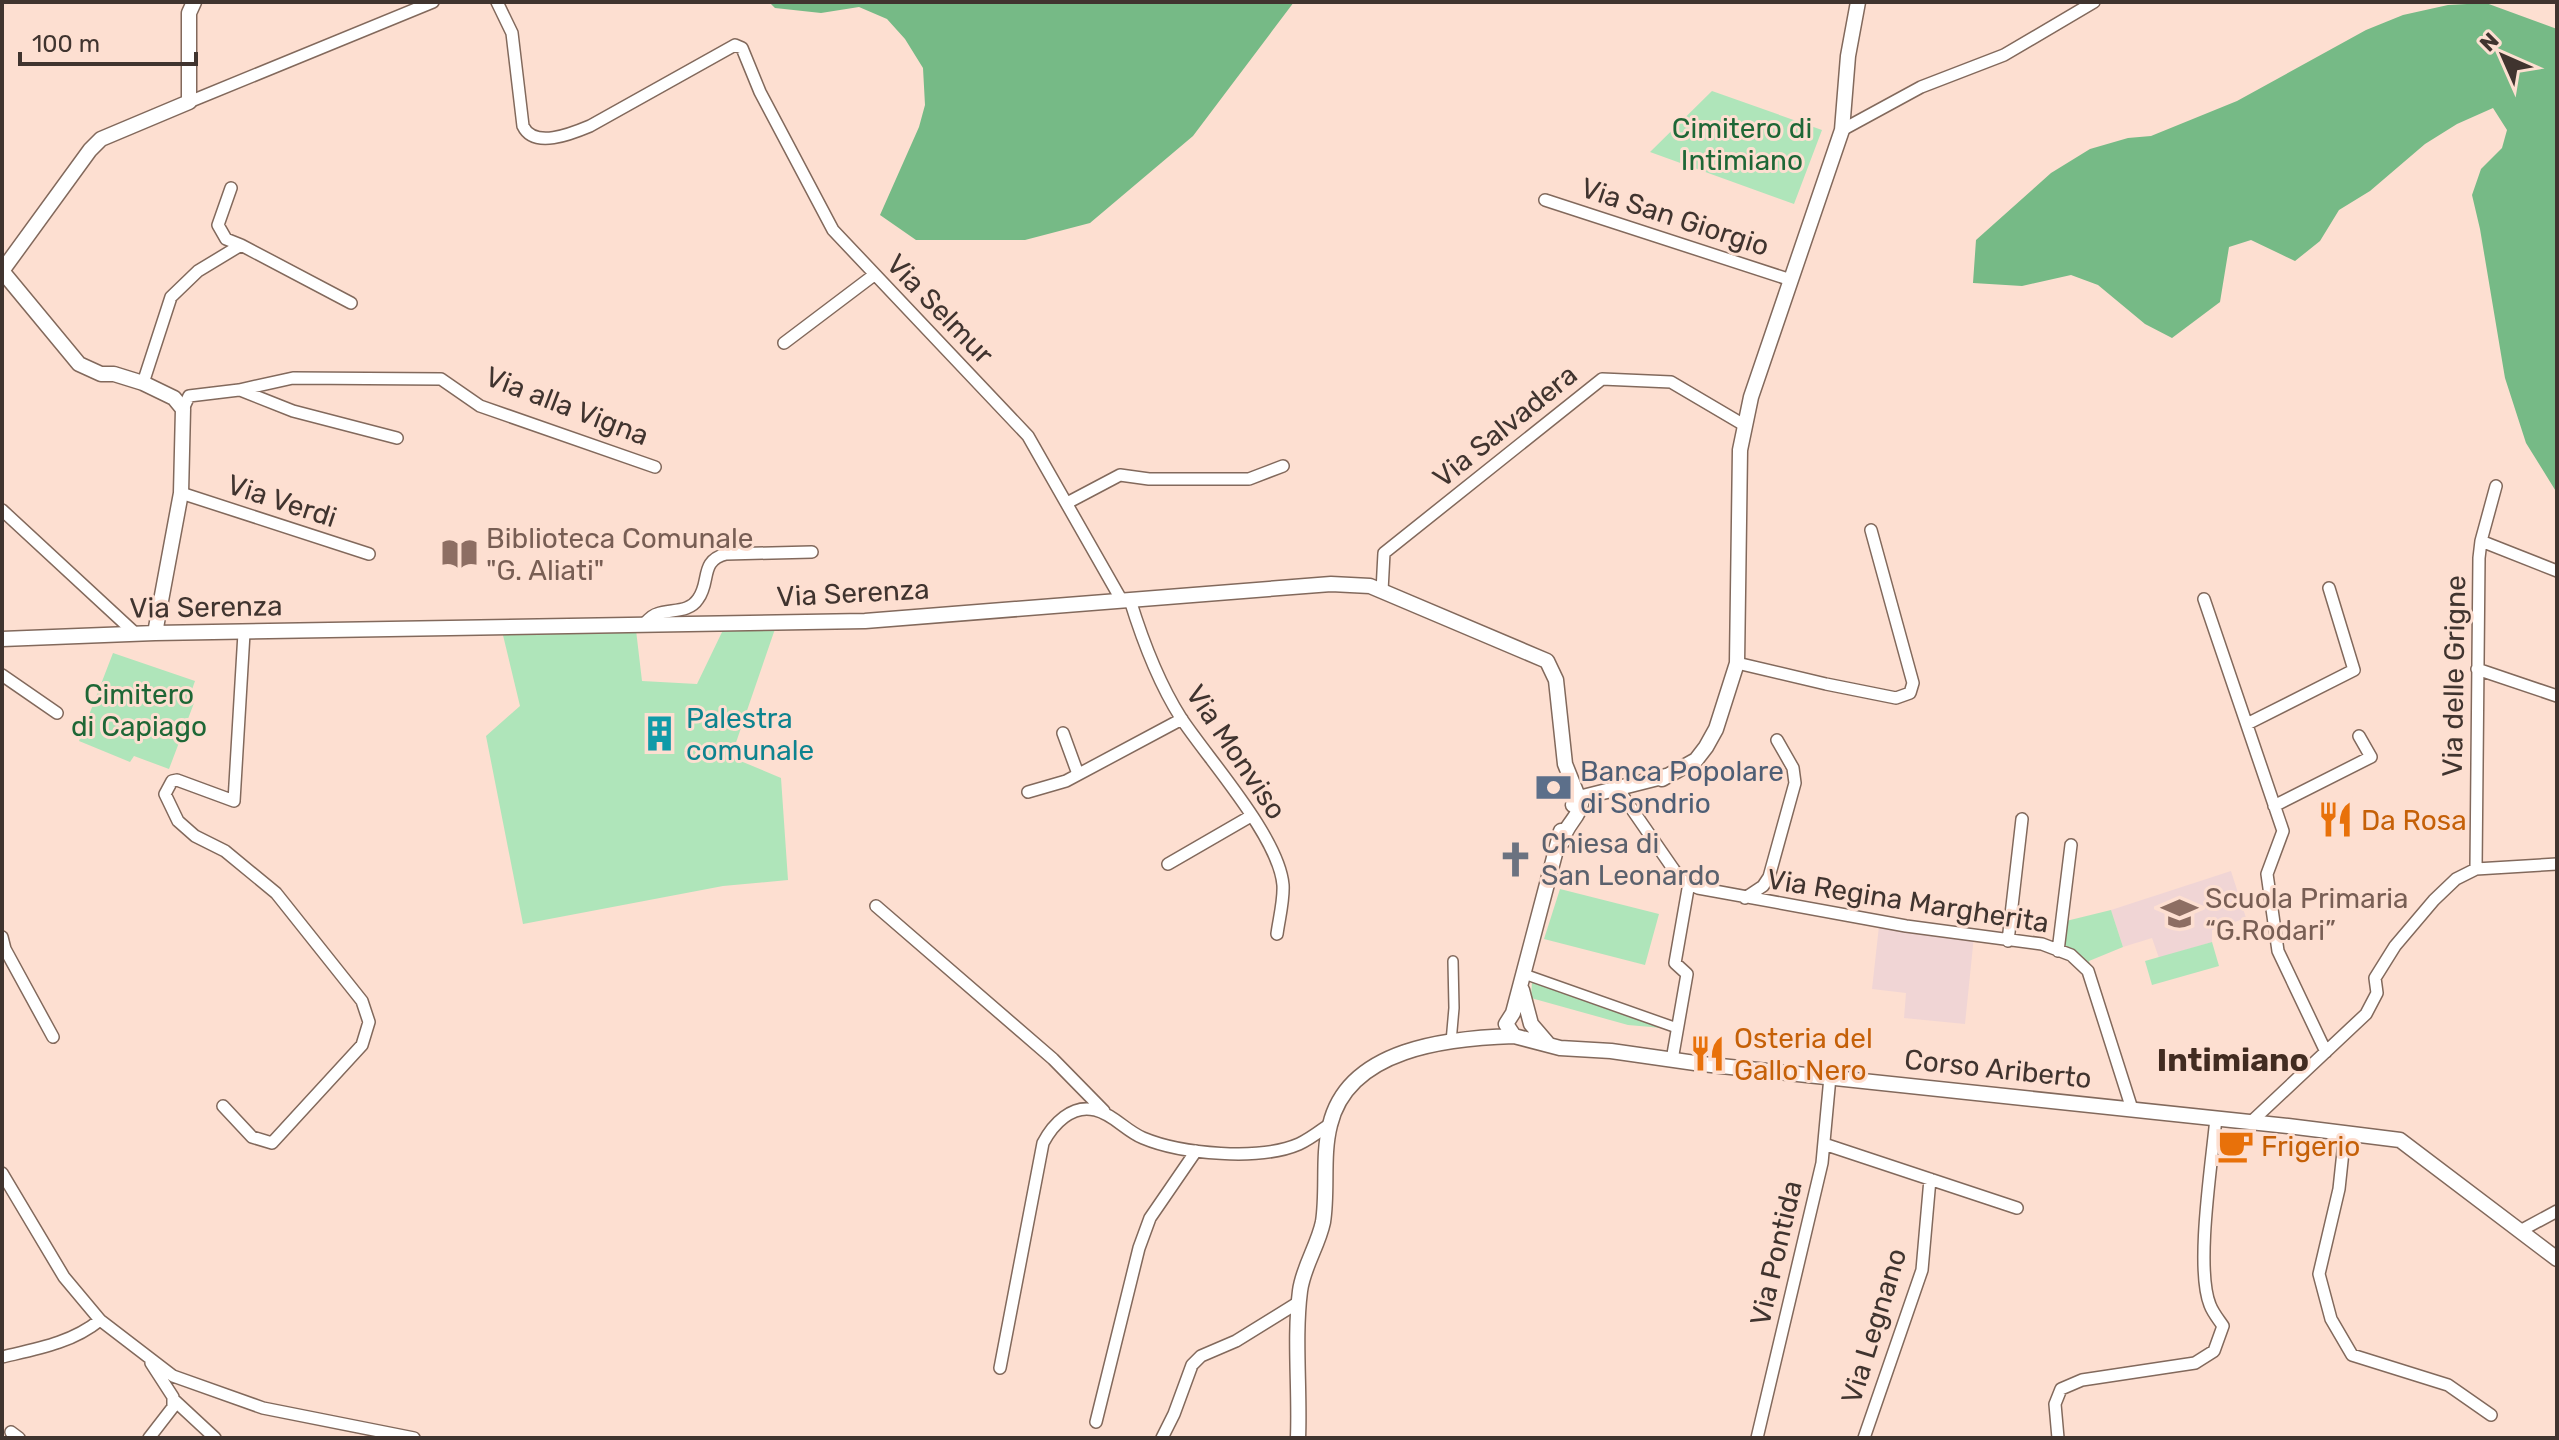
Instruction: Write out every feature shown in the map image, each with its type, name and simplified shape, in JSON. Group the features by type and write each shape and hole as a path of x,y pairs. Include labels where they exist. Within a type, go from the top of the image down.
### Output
{"street":[{"path":"189,102 189,13 194,2"},
{"path":"155,633 181,493 183,409 174,398 143,383 90,370 79,364 2,271 101,139 433,2"},
{"name":"Via Selmur","path":"497,2 512,33 523,126 527,134 537,139 573,133 590,126 735,45 742,48 767,105 833,230 1028,436 1126,600"},
{"path":"1554,859 1563,841 1590,806 1670,775 1696,760 1716,729 1737,663 1740,450 1744,425 1842,130 1848,56 1858,2"},
{"path":"1842,130 1921,87 2004,55 2094,2"},
{"path":"231,188 218,225 226,239 351,303"},
{"name":"Via San Giorgio","path":"1545,200 1791,280"},
{"path":"143,383 171,297 198,271 241,245"},
{"path":"784,343 874,275"},
{"name":"Via alla Vigna","path":"183,409 189,396 239,390 293,378 441,379 480,406 655,467"},
{"name":"Via Salvadera","path":"1382,591 1384,553 1602,379 1671,382 1744,425"},
{"path":"239,390 293,411 397,438"},
{"path":"1067,503 1120,475 1149,479 1249,479 1283,466"},
{"name":"Via delle Grigne","path":"2476,869 2481,541 2496,486"},
{"name":"Via Verdi","path":"181,493 369,554"},
{"path":"2,510 136,634"},
{"path":"1737,663 1896,698 1910,693 1913,683 1871,530"},
{"path":"2481,541 2557,571"},
{"path":"643,625 655,614 686,609 698,600 710,563 715,557 726,554 812,552"},
{"name":"Via Serenza","path":"2,639 155,633 865,621 1331,584 1370,586 1547,661 1556,680 1565,764 1579,798"},
{"path":"2247,724 2354,670 2329,588"},
{"path":"2204,599 2283,831 2267,874 2278,951 2326,1052"},
{"name":"Via Monviso","path":"1126,600 1156,673 1182,719 1217,765 1270,846 1283,884 1277,934"},
{"path":"223,1106 252,1137 272,1143 362,1045 369,1022 362,1001 276,893 225,851 195,836 178,821 165,794 172,781 177,780 234,801 244,633"},
{"path":"2477,669 2557,696"},
{"path":"2,675 57,713"},
{"path":"1028,792 1066,781 1182,719"},
{"path":"1063,733 1078,774"},
{"path":"2274,806 2371,757 2359,736"},
{"path":"1745,898 1763,886 1769,877 1795,783 1793,768 1777,740"},
{"path":"1298,1438 1300,1287 1319,1240 1330,1124 1345,1093 1372,1066 1415,1050 1477,1037 1519,1024 1523,980 1564,818 1579,798 1620,792"},
{"path":"1620,792 1674,870 1689,883 1675,963 1687,974 1672,1060"},
{"path":"1563,841 1566,829 1580,810 1579,798"},
{"path":"1168,864 1251,816"},
{"path":"2008,941 2022,819"},
{"path":"2058,951 2071,845"},
{"path":"2251,1122 2366,1014 2377,993 2375,978 2395,946 2456,879 2476,869 2557,864"},
{"name":"Via Regina Margherita","path":"1689,883 1698,888 1745,898 2042,944 2071,955 2088,971 2132,1109"},
{"path":"876,906 1053,1059 1106,1114 1136,1135 1159,1145 1196,1151 1272,1151 1297,1145 1330,1124"},
{"path":"2,937 5,949 53,1037"},
{"path":"1451,1042 1453,961"},
{"path":"1523,980 1677,1028"},
{"name":"Corso Ariberto","path":"1519,1024 1549,1045 2400,1140 2557,1259"},
{"name":"Via Pontida","path":"1757,1438 1822,1163 1830,1077"},
{"path":"1000,1368 1043,1143 1050,1131 1075,1111 1094,1109 1106,1114"},
{"path":"2058,1438 2055,1404 2061,1389 2082,1380 2195,1363 2214,1351 2223,1326 2210,1306 2205,1246 2216,1118"},
{"path":"2345,1133 2339,1189 2319,1274 2331,1319 2352,1355 2448,1385 2491,1415"},
{"path":"1824,1144 2017,1208"},
{"path":"1096,1422 1139,1248 1150,1218 1196,1151"},
{"path":"2,1173 64,1277 100,1320 173,1376 263,1408 414,1438"},
{"name":"Via Legnano","path":"1864,1438 1922,1270 1930,1179"},
{"path":"2520,1231 2557,1211"},
{"path":"1162,1438 1192,1365 1201,1356 1236,1341 1299,1302"},
{"path":"2,1357 60,1342 89,1329 100,1320"},
{"path":"150,1358 173,1399 215,1438"},
{"path":"149,1438 173,1407 173,1399"}],"shaded area":[{"name":"Scuola Primaria “G.Rodari”","path":"2231,871 2246,918 2212,930 2212,942 2159,958 2152,938 2123,947 2111,910"},
{"path":"1879,926 1974,936 1965,1024 1904,1018 1906,993 1872,989"}],"green space":[{"path":"769,2 1294,2 1193,136 1090,223 1025,240 916,240 880,215 919,127 925,105 923,68 905,39 887,19 859,7 821,13 775,8"},
{"path":"2486,3 2557,29 2557,493 2526,443 2505,378 2472,195 2481,169 2502,148 2507,130 2493,108 2457,124 2425,144 2370,191 2339,210 2320,241 2295,261 2251,240 2229,247 2220,302 2172,338 2145,324 2098,285 2071,275 2022,286 1973,283 1976,240 2051,173 2090,149 2128,138 2151,136 2237,101 2366,30 2403,15 2448,5"},
{"name":"Cimitero di Intimiano","path":"1712,91 1822,130 1794,204 1650,152"},
{"path":"775,629 731,757 781,778 788,880 723,886 523,924 486,736 520,706 502,631 636,630 642,681 697,684 723,630"},
{"name":"Cimitero di Capiago","path":"113,653 195,681 188,701 194,703 169,769 134,756 130,762 79,741"},
{"path":"1560,889 1659,914 1645,965 1544,939"},
{"path":"2111,910 2123,947 2089,961 2091,969 2059,951 2062,922"},
{"path":"2212,942 2219,966 2152,985 2145,961"},
{"path":"1532,982 1663,1028 1628,1025 1531,998"}],"place":[{"name":"Biblioteca Comunale \"G. Aliati\"","path":"460,554"},
{"name":"Palestra comunale","path":"660,734"},
{"name":"Banca Popolare di Sondrio","path":"1554,787"},
{"name":"Da Rosa","path":"2335,820"},
{"name":"Chiesa di San Leonardo","path":"1515,859"},
{"name":"Scuola Primaria “G.Rodari”","path":"2179,914"},
{"name":"Osteria del Gallo Nero","path":"1708,1054"},
{"name":"Frigerio","path":"2235,1146"}],"district":[{"name":"Intimiano","path":"2233,1060"}]}
